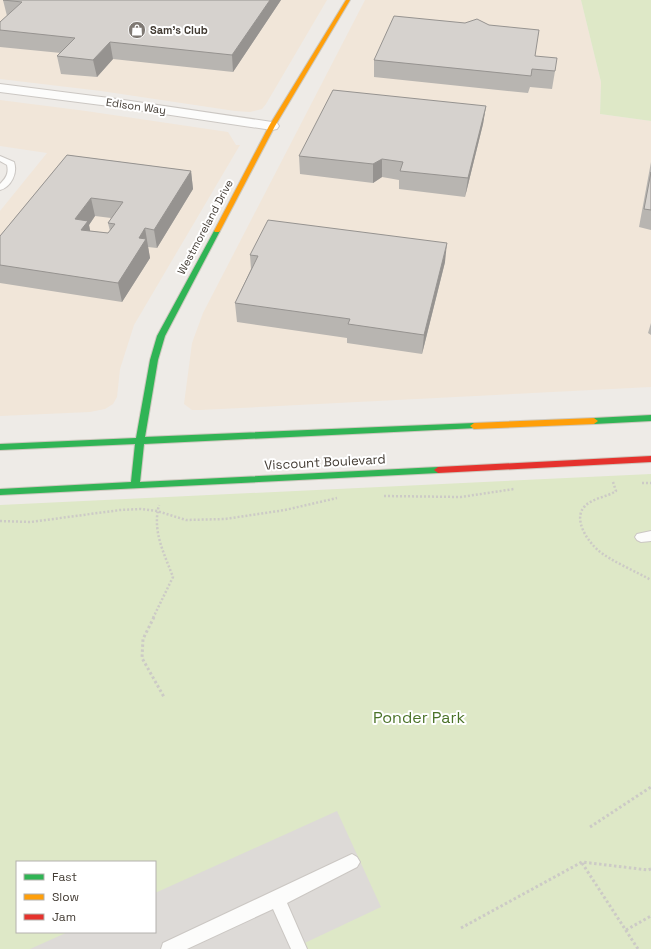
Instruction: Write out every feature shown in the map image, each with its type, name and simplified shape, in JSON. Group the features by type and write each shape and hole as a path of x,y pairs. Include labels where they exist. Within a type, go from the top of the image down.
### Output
{"main road":[{"name":"Westmoreland Drive","path":"135,485 140,440 154,360 161,336 272,126 348,0"},
{"path":"0,447 651,418"},
{"name":"Viscount Boulevard","path":"0,492 651,459"}],"street":[{"name":"Edison Way","path":"0,88 117,103 272,126"}],"lane":[{"path":"0,158 10,164 12,170 12,176 0,188"},
{"path":"169,949 277,899 352,862"},
{"path":"277,899 299,949"}],"path":[{"path":"613,481 616,491 610,496 590,503 583,508 580,519 582,527 588,539 598,551 651,580"},
{"path":"606,482 620,481"},
{"path":"635,482 651,483"},
{"path":"164,697 142,658 143,639 173,577 159,541 156,511 159,505 171,503 174,483"},
{"path":"377,495 461,497 502,492 521,487"},
{"path":"0,521 31,522 120,510 141,509 156,511 186,520 225,519 285,510 339,497"},
{"path":"590,828 651,787"},
{"path":"582,862 638,949"},
{"path":"460,928 582,862 648,870 651,869"},
{"path":"626,930 651,916"}],"shaded area":[{"path":"0,0 327,0 266,104 262,109 250,112 101,91 0,79"},
{"path":"365,0 581,0 601,82 600,114 651,121 651,387 200,410 192,410 184,404 192,343 203,313"},
{"path":"0,100 228,132 236,145 240,145 134,325 120,369 117,397 113,404 105,409 90,412 0,416 0,211 47,153 0,146"},
{"path":"337,811 381,907 292,949 30,949 66,933 156,933 156,893"}],"green space":[{"path":"581,0 651,0 651,121 600,114 601,82"},
{"name":"Ponder Park","path":"651,474 651,949 0,949 0,505"}],"building":[{"name":"Sam's Club","path":"3,0 270,0 232,55 110,42 93,60 57,56 75,38 0,30 0,22 22,2"},
{"path":"394,16 465,23 477,19 489,25 539,30 535,56 557,58 555,71 532,69 531,76 374,60"},
{"path":"333,90 486,106 468,178 400,171 403,162 382,159 373,164 299,156"},
{"path":"67,155 191,171 154,230 145,228 139,238 146,239 118,283 0,265 0,236","holes":["91,198 123,202 108,223 115,224 108,233 81,230 88,221 75,219"]},
{"path":"651,172 651,210 644,209"},
{"path":"268,220 447,243 424,335 348,324 350,319 235,303 258,256 250,255"}],"traffic: fast":[{"path":"135,485 140,440 154,360 161,336 217,231"},
{"path":"594,421 651,418"},
{"path":"0,447 474,426"},
{"path":"0,492 438,470"}],"traffic: slow":[{"path":"217,231 272,126 348,0"},
{"path":"474,426 594,421"}],"traffic: jam":[{"path":"438,470 651,459"}],"place":[{"name":"Sam's Club","path":"137,30"}]}
